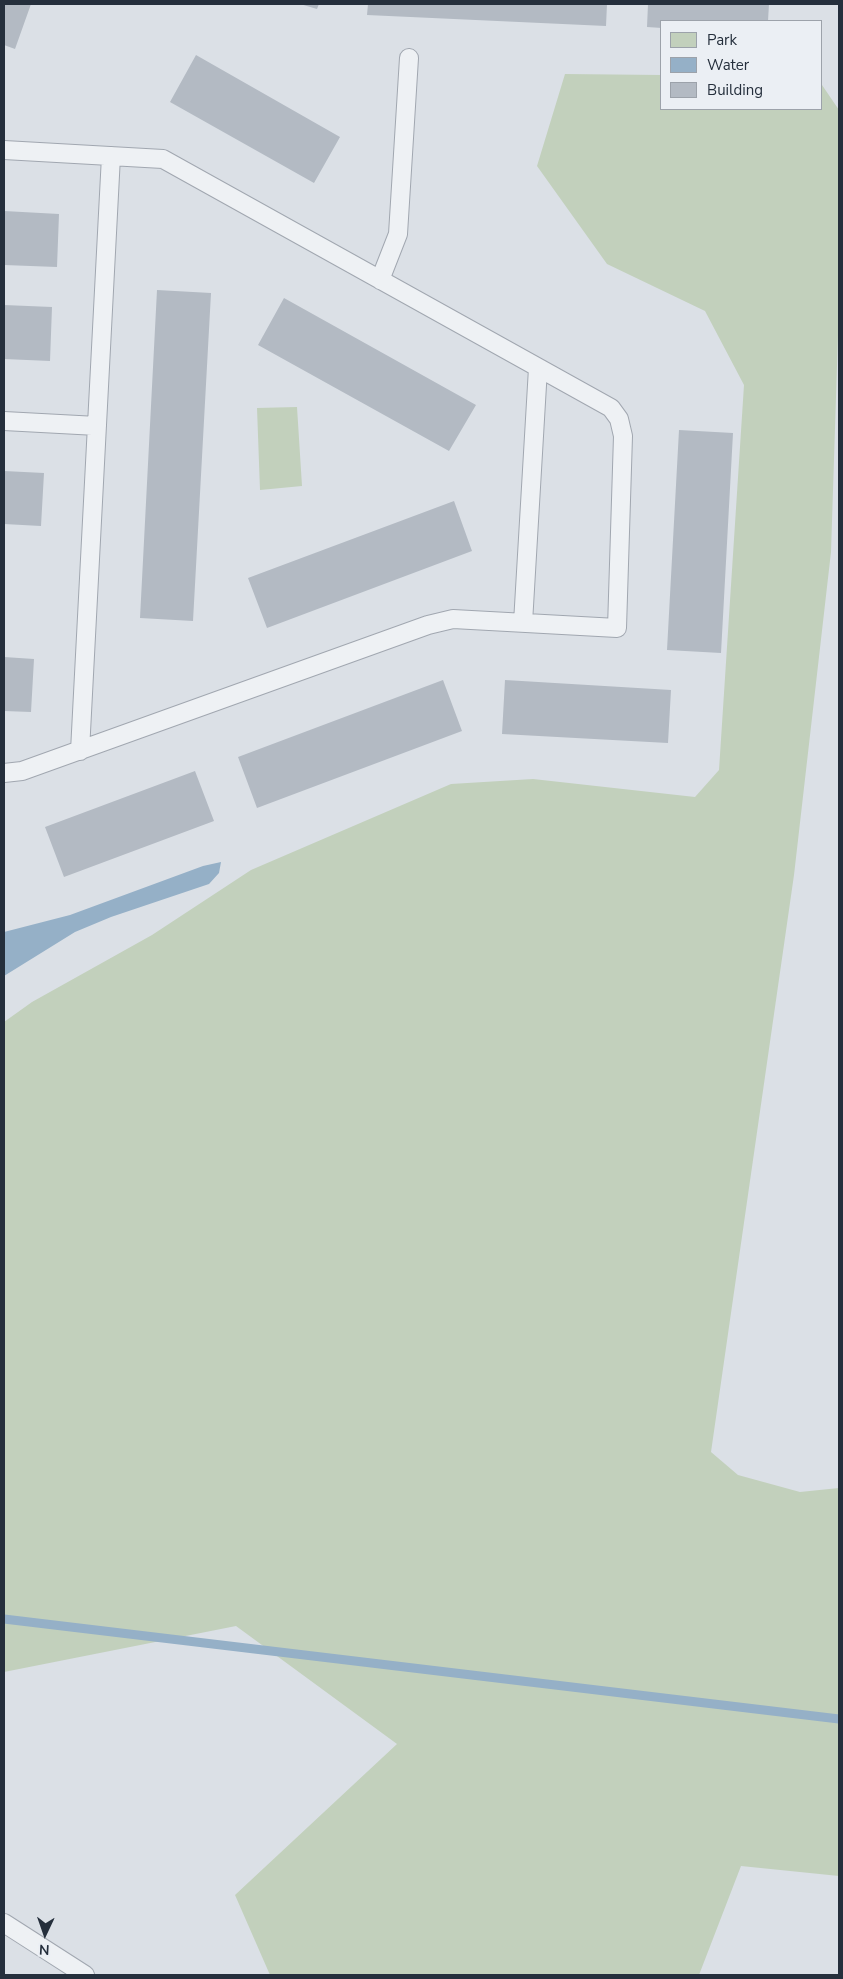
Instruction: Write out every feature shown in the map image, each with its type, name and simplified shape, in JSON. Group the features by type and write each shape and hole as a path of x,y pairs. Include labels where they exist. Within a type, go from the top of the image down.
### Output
{"lane":[{"path":"380,280 398,234 409,58"},
{"path":"4,150 163,159 611,408 619,419 623,436 617,628 453,619 428,625 22,771 4,773"},
{"path":"80,751 111,156"},
{"path":"523,623 538,368"},
{"path":"4,421 97,426"},
{"path":"4,1923 85,1975"}],"green space":[{"path":"565,74 660,75 660,110 823,110 823,86 839,110 839,304 831,552 794,875 711,1452 738,1475 800,1492 839,1488 839,1876 741,1866 699,1975 270,1975 235,1895 397,1744 236,1626 4,1672 4,1022 32,1002 152,935 251,870 451,784 533,779 695,797 719,770 744,385 705,311 607,264 537,166"},
{"path":"297,407 302,486 260,490 257,408"}],"water":[{"path":"221,862 219,873 209,884 111,917 75,932 4,976 4,932 70,915 203,866"}],"building":[{"path":"4,4 31,4 15,49 4,45"},
{"path":"300,4 319,4 317,9"},
{"path":"368,4 607,4 606,26 367,15"},
{"path":"648,4 769,4 768,20 660,20 660,28 647,27"},
{"path":"196,55 340,137 314,183 170,102"},
{"path":"4,211 59,214 57,267 4,265"},
{"path":"157,290 211,293 193,621 140,618"},
{"path":"284,298 476,405 449,451 258,345"},
{"path":"4,305 52,307 50,361 4,359"},
{"path":"679,430 733,433 721,653 667,650"},
{"path":"4,471 44,473 41,526 4,524"},
{"path":"454,501 472,551 267,628 248,578"},
{"path":"4,657 34,659 31,712 4,711"},
{"path":"443,680 462,731 257,808 238,757"},
{"path":"505,680 671,690 668,743 502,734"},
{"path":"195,771 214,821 64,877 45,827"}],"waterway":[{"path":"4,1619 839,1719"}]}
